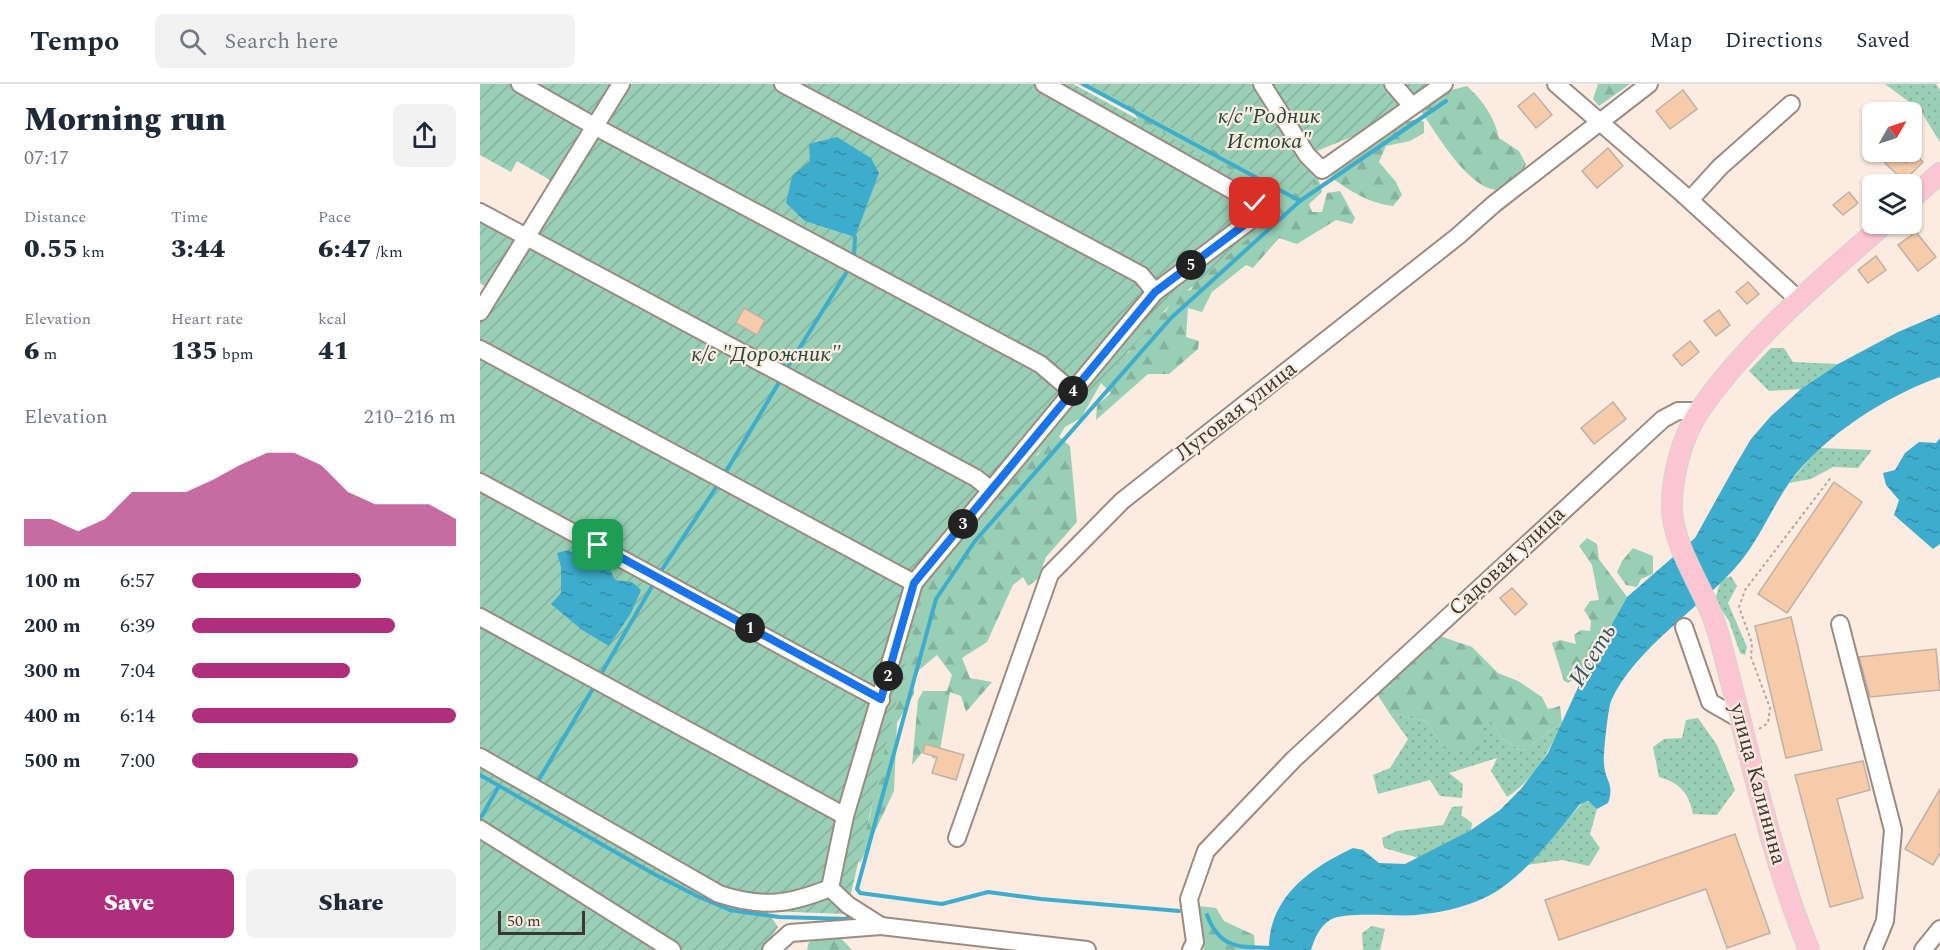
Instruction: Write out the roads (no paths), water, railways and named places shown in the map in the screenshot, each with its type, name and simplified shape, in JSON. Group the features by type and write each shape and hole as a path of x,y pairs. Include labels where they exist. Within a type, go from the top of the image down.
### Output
{"main road":[{"path":"1922,189 1940,173"},
{"path":"1699,411 1738,363 1799,300 1873,234"},
{"name":"улица Калинина","path":"1699,411 1685,439 1674,488 1672,510 1677,535 1712,616 1770,836 1809,950"}],"street":[{"path":"520,84 594,126 1040,364 1073,392"},
{"path":"480,312 621,84"},
{"path":"783,84 1141,275 1155,292"},
{"path":"830,888 845,816 914,583 1155,292 1252,219 1255,203 1044,84"},
{"path":"1262,84 1307,155 1322,170 1444,84"},
{"path":"1393,84 1412,106"},
{"path":"1556,84 1690,200 1799,300"},
{"name":"Луговая улица","path":"957,838 1050,574 1122,501 1649,84"},
{"path":"1690,200 1720,167 1791,104"},
{"path":"480,212 527,235 976,478 991,490"},
{"path":"480,349 914,583"},
{"name":"Садовая улица","path":"1193,946 1189,899 1206,851 1294,759 1663,419 1678,411 1699,411"},
{"path":"480,482 881,699"},
{"path":"480,617 845,816"},
{"path":"1840,624 1893,830 1885,921 1873,950"},
{"path":"1684,627 1710,702 1738,718"},
{"path":"480,757 719,894 749,904 800,901 830,888"},
{"path":"480,829 672,950"},
{"path":"830,888 848,905 882,926"},
{"path":"771,950 790,933 882,926 1087,950"},
{"path":"1923,950 1940,929"}],"water":[{"path":"837,137 871,158 879,173 855,237 805,221 786,203 792,176 810,161 809,144"},
{"path":"1940,314 1940,377 1877,406 1819,449 1789,483 1741,561 1726,578 1653,645 1622,681 1611,701 1608,713 1604,764 1610,787 1608,803 1597,809 1588,801 1580,804 1523,870 1496,892 1482,899 1424,914 1337,917 1320,929 1311,950 1269,950 1276,915 1284,900 1307,875 1322,865 1353,848 1363,850 1379,863 1405,864 1471,830 1500,810 1521,789 1548,753 1585,672 1627,597 1695,538 1751,439 1771,416 1801,389 1838,364 1898,332"},
{"path":"1940,438 1940,544 1933,549 1894,515 1899,500 1886,485 1883,473 1895,470 1905,453 1919,442 1936,443"},
{"path":"569,550 587,563 609,567 615,580 632,582 641,590 631,613 609,646 582,630 551,604 561,593 561,567 557,553"}],"waterway":[{"path":"1083,84 1300,201"},
{"path":"1179,911 988,892 942,904 860,893 857,889 936,599 975,541 1171,318 1300,201 1446,101"},
{"path":"854,256 855,237"},
{"path":"787,368 848,270"},
{"path":"724,475 781,379"},
{"path":"661,571 717,486"},
{"path":"601,674 654,583"},
{"path":"537,783 595,685"},
{"path":"480,775 654,874 730,910 779,917 847,919 850,913"},
{"path":"480,819 499,786"},
{"path":"1207,915 1218,934 1232,944 1271,948"}],"park label":[{"name":"к/с\"Родник Истока\"","path":"1269,128"},
{"name":"к/с \"Дорожник\"","path":"766,354"}],"water label":[{"name":"Исеть","path":"1593,655"}]}
